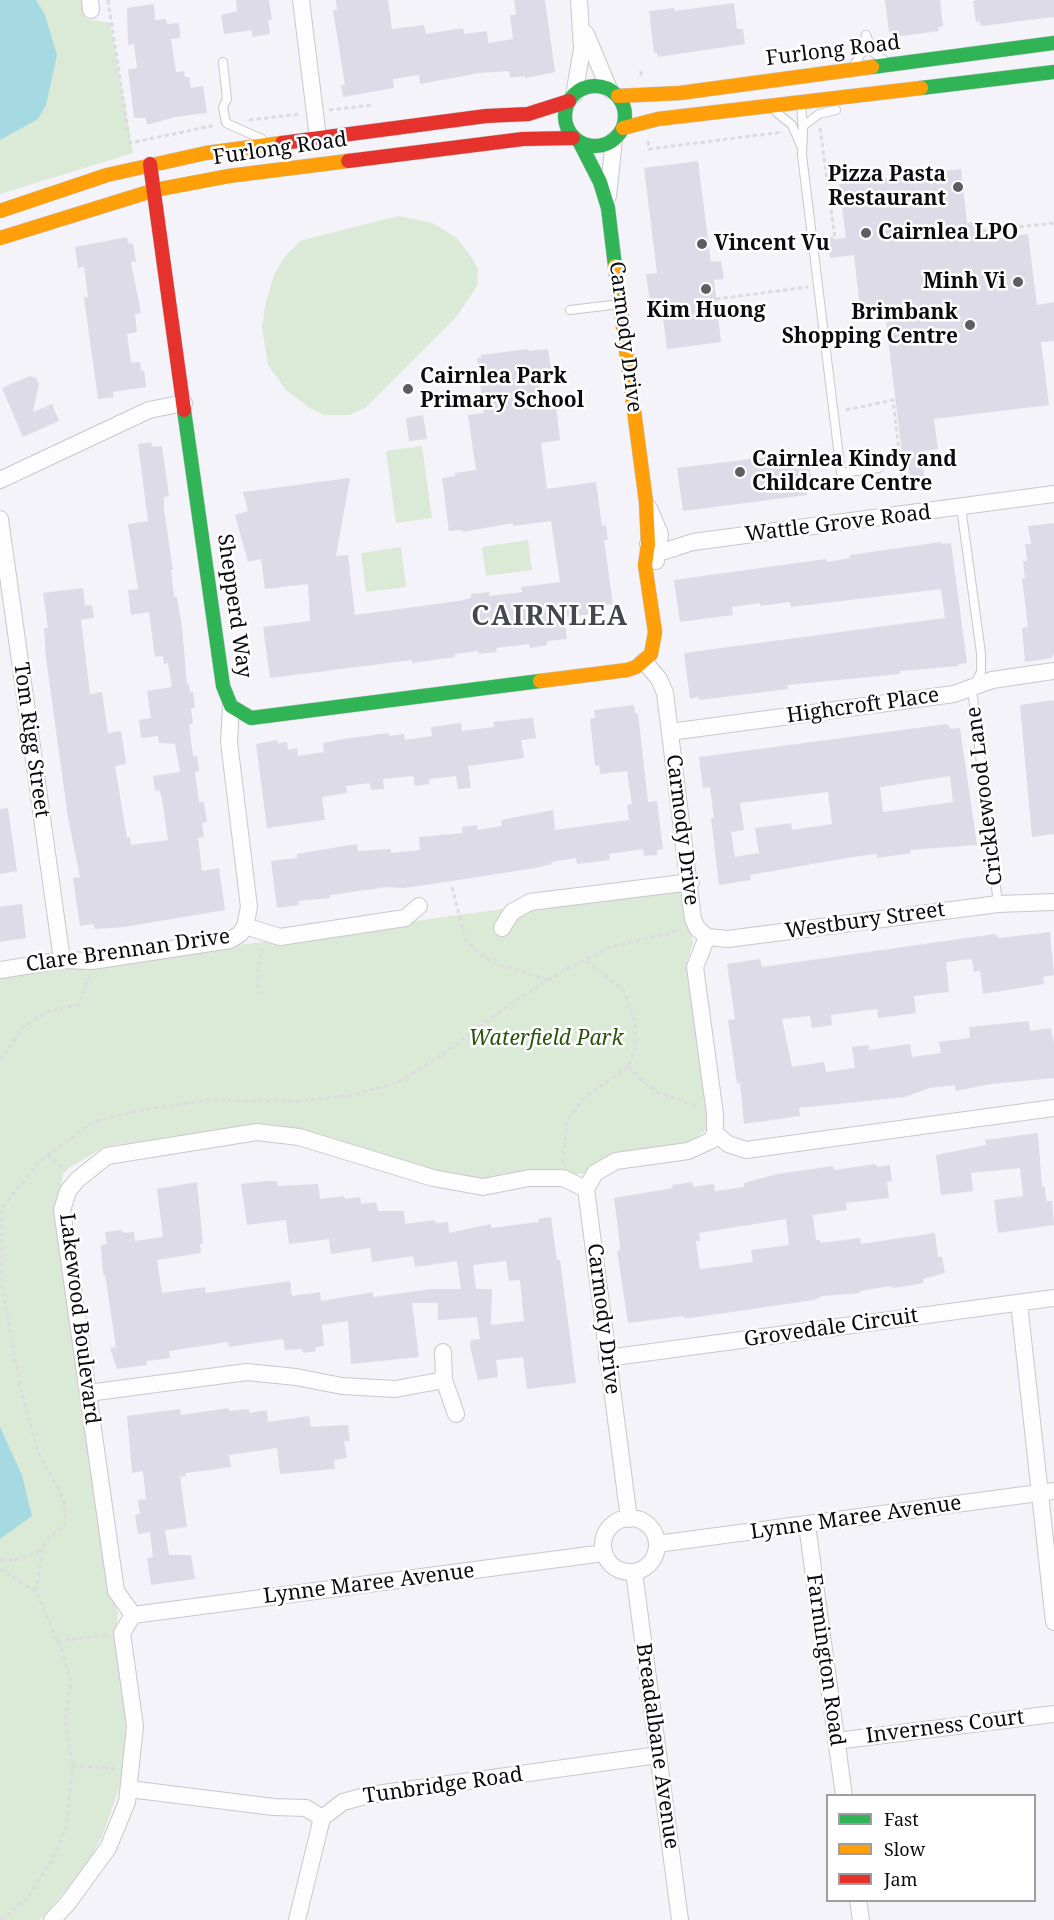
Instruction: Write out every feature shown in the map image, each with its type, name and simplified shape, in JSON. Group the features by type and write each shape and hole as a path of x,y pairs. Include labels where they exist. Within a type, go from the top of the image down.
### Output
{"main road":[{"name":"Furlong Road","path":"614,93 643,96 1054,43"},
{"path":"618,134 625,111 614,93 591,86 571,98 565,120 577,140 597,147 618,134 646,122 1054,72"},
{"path":"773,80 794,89 800,103"},
{"name":"Furlong Road","path":"0,211 54,191 150,164 318,138 486,116 528,114 571,98"},
{"name":"Furlong Road","path":"0,238 77,212 155,190 229,176 523,139 577,140"},
{"name":"Carmody Drive","path":"577,140 600,182 608,208 646,502"},
{"name":"Shepperd Way","path":"150,164 223,686 231,706 251,718 627,670 644,661"},
{"path":"644,661 651,654 656,632 650,586"}],"street":[{"path":"301,0 318,138"},
{"path":"580,8 591,50 614,93"},
{"path":"571,98 582,49 580,8"},
{"name":"Carmody Drive","path":"608,208 618,134"},
{"path":"0,480 148,410 184,403"},
{"name":"Wattle Grove Road","path":"656,545 1054,494"},
{"name":"Carmody Drive","path":"646,502 656,545"},
{"name":"Tom Rigg Street","path":"0,519 62,960"},
{"path":"650,586 656,545"},
{"name":"Carmody Drive","path":"644,661 659,679 665,693 691,882 693,919 702,932"},
{"name":"Highcroft Place","path":"670,732 943,696 972,689 992,680 1054,672"},
{"name":"Clare Brennan Drive","path":"0,970 62,960 92,961 230,940 240,934 245,926 249,907 229,742 231,706"},
{"path":"502,928 512,912 530,902 691,882"},
{"name":"Westbury Street","path":"1023,901 1054,890"},
{"name":"Westbury Street","path":"702,932 728,939 1023,901 1054,902"},
{"path":"245,926 280,937 405,918 419,906"},
{"path":"586,1189 595,1173 616,1161 688,1151 712,1140 715,1133 715,1114 695,967 702,932"},
{"path":"715,1133 728,1144 746,1150 1054,1108"},
{"name":"Lakewood Boulevard","path":"133,1615 116,1591 62,1210 68,1191 77,1180 107,1156 257,1132 299,1137 434,1178 483,1187 529,1178 563,1178 586,1189"},
{"name":"Carmody Drive","path":"586,1189 629,1519"},
{"name":"Grovedale Circuit","path":"607,1358 1054,1299"},
{"path":"1019,1303 1046,1492 1054,1622"},
{"path":"442,1352 444,1380 456,1414"},
{"path":"88,1393 247,1372 394,1389 444,1380"},
{"name":"Lynne Maree Avenue","path":"657,1544 1046,1492"},
{"path":"629,1519 646,1524 653,1531 657,1544 649,1564 634,1572 616,1568 604,1553 605,1535 618,1522 629,1519"},
{"name":"Farmington Road","path":"807,1525 844,1794"},
{"name":"Lynne Maree Avenue","path":"133,1615 604,1553"},
{"name":"Breadalbane Avenue","path":"634,1572 680,1920"},
{"path":"52,1920 68,1904 108,1848 127,1802 128,1770 135,1726 122,1633 133,1615"},
{"name":"Inverness Court","path":"836,1741 1054,1714"},
{"name":"Tunbridge Road","path":"322,1818 343,1802 369,1795 658,1755"},
{"path":"129,1789 274,1807 306,1808 322,1818 297,1920"},
{"path":"858,1902 861,1920"}],"lane":[{"path":"851,70 862,52 866,35 874,53 891,65"},
{"path":"223,62 227,99 224,107 226,123 274,144"},
{"path":"869,104 902,90"},
{"path":"800,103 801,147 841,473 879,468"},
{"path":"766,108 800,129"},
{"path":"800,129 819,114 845,109"},
{"path":"570,310 620,304"},
{"path":"961,507 981,653 981,672 972,689"},
{"name":"Cricklewood Lane","path":"972,689 998,904"}],"path":[{"path":"108,0 130,143 226,123 373,105"},
{"path":"641,71 643,96"},
{"path":"646,122 649,150 821,127 835,238 819,241"},
{"path":"982,231 1054,223"},
{"path":"716,299 818,286"},
{"path":"833,412 893,400 904,493"},
{"path":"452,887 465,938 477,951 492,962 548,980"},
{"path":"259,995 257,972 266,932"},
{"path":"2,1208 47,1155 93,1122 141,1110 207,1100 295,1101 350,1096 398,1082 548,980 608,948 702,932"},
{"path":"563,1178 562,1147 567,1120 584,1098 629,1066 634,1048 634,1021 624,991 586,960"},
{"path":"0,1060 24,1026 47,1011 79,1004 92,961"},
{"path":"629,1066 640,1079 657,1092 715,1114"},
{"path":"47,1155 77,1180"},
{"path":"0,1201 2,1208 2,1285 21,1390 38,1452 64,1500 65,1524 44,1543 38,1553 16,1560 0,1560"},
{"path":"1,1920 26,1900 54,1857 66,1828 73,1765 65,1722 71,1682 57,1641 36,1592 44,1543"},
{"path":"0,1569 36,1592"},
{"path":"57,1641 122,1633"},
{"path":"73,1765 123,1769"}],"green space":[{"path":"0,0 83,0 86,19 110,23 133,153 0,194"},
{"path":"398,216 432,223 457,238 478,269 477,286 457,316 365,408 349,415 325,415 311,409 286,390 268,365 262,327 266,301 274,275 285,256 300,241"},
{"path":"422,446 432,518 396,523 386,451"},
{"path":"528,540 532,570 486,576 482,547"},
{"path":"401,547 406,587 366,592 361,553"},
{"name":"Waterfield Park","path":"684,884 693,943 687,962 709,1122 706,1130 689,1142 616,1154 585,1174 527,1173 485,1181 438,1172 255,1124 104,1147 64,1171 56,1209 106,1579 118,1613 115,1639 126,1713 127,1765 104,1832 86,1867 40,1920 0,1920 0,978"}],"water":[{"path":"0,0 36,0 45,15 57,55 46,105 38,119 0,140"},
{"path":"0,1427 22,1475 32,1516 0,1539"}],"building":[{"path":"236,0 269,0 272,20 268,20 270,34 252,37 252,30 224,34 221,15 237,11"},
{"path":"336,0 388,0 392,29 424,25 426,34 463,28 464,34 487,31 488,43 513,39 510,15 516,15 514,0 545,0 555,72 525,78 525,76 510,78 509,71 479,73 420,84 419,75 393,79 394,88 343,97 341,85 345,85 333,10 337,10"},
{"path":"885,0 940,0 943,26 938,27 939,31 894,37 893,32 889,32"},
{"path":"1054,0 1054,17 981,26 980,21 976,22 973,1"},
{"path":"734,3 737,29 743,29 745,44 658,57 657,53 654,53 649,11 674,8 675,11"},
{"path":"154,4 155,20 166,19 167,24 179,23 180,38 171,39 176,72 184,71 185,77 189,77 191,88 203,86 207,113 175,117 147,125 146,118 134,118 128,69 137,68 134,44 128,45 127,8"},
{"path":"698,161 711,262 721,261 724,279 714,280 721,342 667,349 661,302 650,303 646,274 657,273 644,168"},
{"name":"Brimbank Shopping Centre","path":"961,169 967,223 981,221 983,240 1028,234 1037,305 1054,302 1054,341 1041,342 1049,405 934,419 938,449 921,451 925,484 911,486 907,453 902,453 884,306 860,309 854,255 830,258 828,240 846,238 839,184"},
{"path":"127,237 128,243 133,244 136,262 131,262 141,313 135,314 137,332 127,334 131,363 140,362 141,371 144,370 146,387 113,392 114,397 98,399 84,298 88,297 84,267 78,268 75,247"},
{"path":"528,349 529,351 548,349 551,369 538,371 543,408 556,406 560,440 541,443 547,489 596,482 602,526 606,525 608,540 604,540 613,604 599,606 599,613 564,617 567,639 547,641 547,645 530,648 529,644 496,648 497,652 479,654 478,651 412,663 412,660 270,678 263,627 310,621 308,584 265,589 261,559 248,562 235,515 248,511 243,492 350,478 336,556 348,555 355,615 459,601 471,598 471,594 489,592 489,596 522,592 521,587 560,582 551,521 513,526 513,523 463,532 462,530 449,531 442,478 455,476 455,473 476,470 468,415 484,413 477,358 481,358 481,355"},
{"path":"30,376 36,378 39,384 33,412 52,404 59,421 23,437 2,388"},
{"path":"423,415 427,439 409,441 406,418"},
{"path":"151,442 152,447 162,446 169,496 164,497 164,510 173,570 171,570 174,597 177,597 182,627 187,684 189,684 190,692 193,692 195,708 191,708 193,724 189,724 193,756 197,756 199,771 195,772 199,802 204,802 207,822 202,823 204,837 198,838 202,871 219,868 225,910 124,927 95,929 93,924 80,926 73,878 80,877 68,818 46,658 44,628 48,628 43,593 83,588 85,606 92,605 94,618 81,620 90,694 102,692 108,733 121,731 126,764 115,766 127,838 130,837 131,845 168,840 162,799 159,790 155,791 153,776 180,772 175,744 159,743 158,736 141,738 139,720 151,718 147,691 172,687 168,663 164,664 163,656 155,657 149,612 131,615 128,590 138,589 128,524 148,521 138,444"},
{"path":"808,452 812,486 806,487 807,495 683,511 677,468"},
{"path":"1054,523 1054,653 1052,658 1025,662 1022,628 1028,627 1022,578 1025,578 1023,561 1027,561 1025,544 1031,544 1028,526"},
{"path":"941,542 941,544 951,543 967,663 958,664 959,666 900,671 900,674 787,685 788,689 699,700 699,697 690,699 684,653 945,618 941,589 791,607 790,602 760,606 760,603 732,607 733,615 680,622 674,580 826,559 827,562 850,558 850,555"},
{"path":"1054,700 1054,834 1032,837 1020,705"},
{"path":"634,705 635,713 638,713 648,802 657,801 663,849 657,850 657,855 644,856 643,849 609,854 610,860 577,864 576,858 551,862 552,864 535,868 452,881 330,895 330,898 298,901 299,905 277,908 271,861 297,858 297,854 357,844 358,851 391,849 391,853 420,850 419,837 463,833 462,827 477,825 477,830 502,826 501,820 553,810 555,830 629,820 627,805 632,804 627,771 600,774 599,765 595,766 590,719 595,718 594,710"},
{"path":"533,718 536,738 521,740 524,758 468,766 471,788 458,789 456,776 429,779 429,784 415,786 413,776 383,779 384,789 371,790 370,783 346,786 347,793 322,797 325,820 267,828 256,744 277,740 278,743 287,742 288,750 297,748 298,756 324,752 323,743 343,739 389,733 389,736 404,734 405,740 432,736 431,727 461,723 462,731 494,727 493,722"},
{"path":"947,724 951,729 960,728 977,845 910,850 911,853 877,858 877,854 852,857 750,875 751,880 719,885 711,818 714,818 710,787 703,788 699,757","holes":["950,776 953,802 883,812 880,787","828,792 832,824 792,830 791,823 755,828 759,853 735,857 731,832 744,830 740,803"]},
{"path":"8,808 17,871 0,874 0,809"},
{"path":"22,904 26,938 0,942 0,907"},
{"path":"1050,932 1054,975 1043,977 1044,984 983,994 980,971 974,972 972,959 946,962 949,992 914,996 916,1013 878,1018 877,1009 831,1015 832,1025 812,1028 810,1016 782,1019 792,1067 824,1062 826,1072 855,1068 852,1047 869,1045 869,1050 910,1044 912,1057 941,1053 939,1042 970,1038 969,1027 1029,1021 1030,1031 1051,1028 1054,1043 1054,1078 991,1084 955,1091 955,1085 929,1088 905,1097 799,1108 800,1116 744,1124 740,1083 737,1084 728,1020 735,1019 727,964 760,959 762,967 995,934 999,938"},
{"path":"1038,1133 1042,1187 1045,1186 1046,1201 1052,1201 1054,1225 998,1233 994,1200 1023,1196 1020,1168 971,1173 973,1191 941,1195 936,1155 986,1145 985,1140"},
{"path":"876,1164 877,1167 890,1165 892,1181 887,1182 889,1198 846,1203 847,1210 813,1215 816,1240 820,1240 820,1243 860,1238 861,1244 935,1233 938,1257 942,1257 945,1273 923,1279 924,1283 907,1286 822,1296 814,1300 690,1318 684,1318 684,1316 628,1323 617,1251 620,1250 614,1198 673,1188 672,1185 692,1182 693,1187 714,1184 715,1191 744,1187 744,1183 777,1174 833,1166 834,1170","holes":["786,1219 789,1245 751,1250 753,1262 700,1269 696,1241 700,1241 699,1233"]},
{"path":"277,1181 278,1186 318,1184 320,1199 360,1197 361,1204 376,1202 378,1211 404,1211 405,1224 435,1220 435,1223 448,1222 449,1233 491,1224 491,1228 539,1222 538,1219 551,1217 557,1260 560,1260 576,1383 527,1389 523,1357 496,1360 498,1377 478,1380 470,1346 471,1340 480,1339 477,1317 438,1320 438,1303 412,1303 419,1357 351,1364 348,1321 322,1325 324,1346 315,1347 316,1351 303,1353 302,1349 285,1350 283,1339 229,1347 228,1342 169,1351 170,1358 147,1361 147,1365 117,1369 110,1348 116,1347 105,1275 103,1275 101,1245 107,1244 105,1232 122,1230 123,1233 134,1232 135,1241 163,1237 157,1189 197,1182 203,1244 200,1244 201,1253 157,1260 162,1293 205,1287 206,1293 290,1281 292,1296 320,1292 321,1301 373,1292 373,1297 432,1289 461,1289 457,1261 415,1267 413,1256 372,1262 370,1248 331,1254 329,1239 289,1244 286,1220 247,1225 241,1184","holes":["506,1261 509,1281 520,1280 524,1321 491,1325 492,1289 476,1289 473,1265"]},
{"path":"229,1408 229,1411 249,1409 249,1413 267,1410 268,1422 309,1416 311,1427 348,1425 350,1441 344,1441 347,1458 334,1460 335,1469 280,1474 277,1448 229,1455 231,1467 186,1473 186,1476 180,1477 187,1527 165,1530 169,1555 191,1555 195,1579 151,1585 147,1558 153,1557 150,1532 138,1534 135,1515 140,1514 138,1500 146,1499 143,1471 132,1473 127,1416 180,1409 181,1415"}],"traffic: fast":[{"path":"872,67 1054,43"},
{"path":"921,88 1054,72"},
{"path":"589,86 601,86 612,91 620,99 625,116 623,128 612,141 601,146 589,146 578,141 570,133 565,122 565,110 570,99 578,91 589,86"},
{"path":"580,143 600,182 608,208 615,266"},
{"path":"184,410 223,686 231,706 251,718 540,681"}],"traffic: slow":[{"path":"618,96 680,93 872,67"},
{"path":"623,128 658,119 921,88"},
{"path":"0,211 107,175 206,153 282,143"},
{"path":"0,238 155,190 229,176 348,161"},
{"path":"540,681 636,667 651,654 655,632 645,565 648,544 646,502 615,266"}],"traffic: jam":[{"path":"282,143 486,116 528,114 569,101"},
{"path":"348,161 523,139 573,138"},
{"path":"150,164 184,410"}],"place":[{"name":"Pizza Pasta Restaurant","path":"958,187"},
{"name":"Cairnlea LPO","path":"866,233"},
{"name":"Vincent Vu","path":"702,244"},
{"name":"Minh Vi","path":"1018,282"},
{"name":"Kim Huong","path":"706,289"},
{"name":"Brimbank Shopping Centre","path":"970,325"},
{"name":"Cairnlea Park Primary School","path":"408,389"},
{"name":"Cairnlea Kindy and Childcare Centre","path":"740,472"}],"district":[{"name":"CAIRNLEA","path":"550,617"}]}
